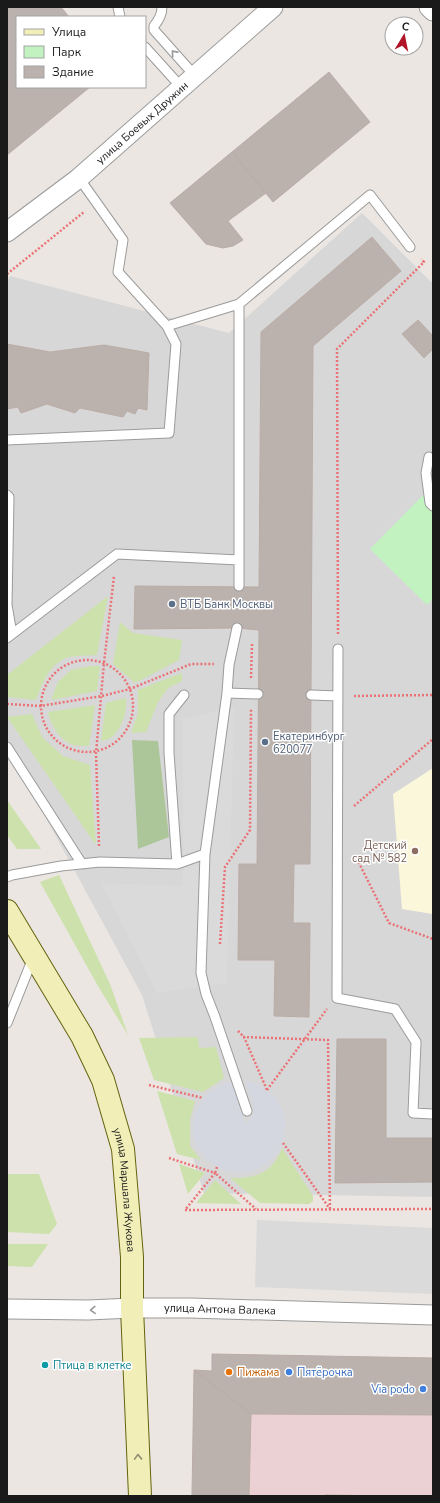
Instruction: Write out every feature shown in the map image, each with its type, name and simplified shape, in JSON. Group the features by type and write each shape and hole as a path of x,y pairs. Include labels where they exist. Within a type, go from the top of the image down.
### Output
{"street":[{"name":"улица Боевых Дружин","path":"7,232 79,178 273,7"},
{"path":"429,7 433,11"},
{"name":"улица Маршала Жукова","path":"7,911 82,1036 103,1080 123,1149 132,1257 132,1308 140,1496"},
{"name":"улица Антона Валека","path":"7,1309 88,1310 190,1308 433,1315"}],"lane":[{"path":"162,7 160,19 154,26 154,30 188,82"},
{"path":"146,48 188,82"},
{"path":"7,440 169,433 176,344 167,326 118,272 124,240 79,178"},
{"path":"167,326 240,304 370,195 410,246"},
{"path":"239,586 240,304"},
{"path":"429,457 426,473 430,503 433,506"},
{"path":"7,495 9,497 7,605 9,636"},
{"path":"9,636 117,554 239,560"},
{"path":"237,628 229,664 227,693 205,854 201,973 206,994 247,1111"},
{"path":"338,649 337,998 395,1009 416,1042 413,1113 433,1114"},
{"path":"227,693 255,694"},
{"path":"311,695 338,696"},
{"path":"177,864 169,753 169,714 184,696"},
{"path":"7,748 82,864"},
{"path":"7,877 12,874 100,862 177,864 205,854"},
{"path":"7,1023 34,956"}],"path":[{"path":"7,274 96,203"},
{"path":"338,649 337,349 424,262 410,246"},
{"path":"100,862 96,752 104,663 117,554"},
{"path":"220,945 225,867 250,830 255,694 252,665 252,637"},
{"path":"88,660 104,663 119,672 130,689 134,708 130,725 118,741 96,752 71,750 57,743 43,723 40,706 47,681 64,665 88,660"},
{"path":"7,704 40,706 102,696 130,689 190,664 252,665"},
{"path":"338,696 433,695"},
{"path":"337,820 433,739"},
{"path":"354,854 388,923 433,939"},
{"path":"235,1028 244,1037 267,1090 323,1013 337,998"},
{"path":"244,1037 328,1040 330,1210"},
{"path":"149,1085 202,1098"},
{"path":"283,1143 330,1210"},
{"path":"170,1158 215,1172 256,1209"},
{"path":"216,1167 215,1172 185,1210 433,1209"}],"shaded area":[{"path":"362,213 431,282 433,280 433,1197 204,1193 142,995 7,746 7,281 10,276 229,333"},
{"path":"234,707 227,983 157,993 101,883 183,886 183,719"},
{"name":"Детский сад № 582","path":"433,768 433,914 402,909 393,794"},
{"path":"245,1080 260,1085 276,1098 282,1108 285,1120 283,1143 276,1155 267,1164 255,1170 242,1173 229,1172 217,1167 206,1159 198,1149 193,1136 193,1123 196,1110 203,1098 216,1087 232,1081 245,1125 255,1112"},
{"path":"257,1220 433,1228 433,1294 255,1287"},
{"path":"433,1375 433,1496 224,1496 221,1376"}],"green space":[{"path":"433,485 433,599 427,605 370,549"},
{"path":"108,596 97,655 73,656 60,661 47,676 36,700 7,697 7,675"},
{"path":"120,622 133,633 182,640 179,660 135,683 113,664"},
{"path":"91,666 100,666 97,691 51,700 58,682 71,670"},
{"path":"182,673 182,681 168,688 158,702 146,732 131,733 138,713 138,690"},
{"path":"126,698 126,708 122,723 112,737 101,741 106,703"},
{"path":"95,705 89,746 73,745 64,740 56,732 48,712"},
{"path":"32,714 42,737 63,756 90,765 96,845 7,717"},
{"path":"132,740 158,741 169,837 138,849"},
{"path":"7,800 41,849 17,849 7,835"},
{"path":"59,875 110,984 128,1035 98,986 40,882"},
{"path":"198,1037 199,1048 216,1047 224,1078 203,1092 154,1080 139,1038"},
{"path":"157,1091 195,1101 190,1120 190,1146 201,1160 177,1154"},
{"path":"282,1148 313,1196 313,1201 309,1204 260,1203 230,1178 248,1177 262,1173 273,1164"},
{"path":"179,1164 205,1173 188,1194"},
{"path":"7,1174 39,1174 57,1224 49,1234 7,1232"},
{"path":"215,1180 241,1204 196,1203"},
{"path":"7,1244 48,1244 32,1267 7,1266"}],"building":[{"path":"7,7 61,7 68,16 16,16 16,88 89,88 7,155"},
{"path":"329,72 370,122 273,202 232,152"},
{"path":"232,152 266,193 228,221 243,240 233,246 223,248 206,244 170,203"},
{"path":"372,237 401,271 313,346 310,864 294,864 293,923 310,923 309,1017 274,1016 275,960 238,960 239,864 257,864 259,630 237,628 134,629 135,586 259,587 261,332"},
{"path":"418,320 433,336 433,349 424,358 402,334"},
{"path":"7,344 50,352 104,345 149,353 147,410 138,408 135,414 127,411 123,417 80,408 75,413 47,404 21,413 18,407 7,409"},
{"path":"337,1039 386,1039 386,1138 433,1138 433,1182 335,1183"},
{"path":"212,1354 433,1358 433,1415 251,1414 194,1370 212,1371"},
{"path":"194,1370 251,1414 249,1496 192,1496"},
{"path":"325,1495 390,1496 324,1496"}],"place":[{"name":"ВТБ Банк Москвы","path":"172,604"},
{"name":"Екатеринбург 620077","path":"265,742"},
{"name":"Детский сад № 582","path":"415,851"},
{"name":"Птица в клетке","path":"45,1365"},
{"name":"Пижама","path":"229,1372"},
{"name":"Пятёрочка","path":"289,1372"},
{"name":"Via podo","path":"423,1389"}]}
